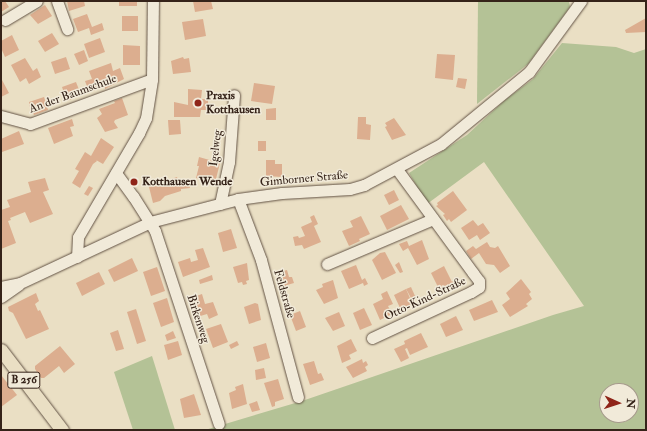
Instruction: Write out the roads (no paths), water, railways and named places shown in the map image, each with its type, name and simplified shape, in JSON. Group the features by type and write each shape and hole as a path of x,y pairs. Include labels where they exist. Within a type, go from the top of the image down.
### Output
{"main road":[{"name":"B 256","path":"1,350 62,430"}],"street":[{"path":"5,20 37,1"},
{"path":"57,1 67,29"},
{"path":"77,257 78,237 139,134 146,118 152,79 153,1"},
{"name":"Gimborner Straße","path":"1,297 20,283 150,222 238,199 282,193 350,189 364,185 397,169 441,144 529,72 581,1"},
{"name":"An der Baumschule","path":"1,116 30,124 152,79"},
{"name":"Igelweg","path":"220,204 229,162 234,95"},
{"name":"Otto-Kind-Straße","path":"372,338 479,287 479,281 397,169"},
{"name":"Birkenweg","path":"116,173 150,222 219,424"},
{"name":"Feldstraße","path":"238,199 261,260 298,397"},
{"path":"327,264 433,219"},
{"name":"Gimborner Straße","path":"1,287 20,283"}],"place":[{"name":"Praxis Kotthausen","path":"198,103"},
{"name":"Kotthausen Wende","path":"134,182"}]}
